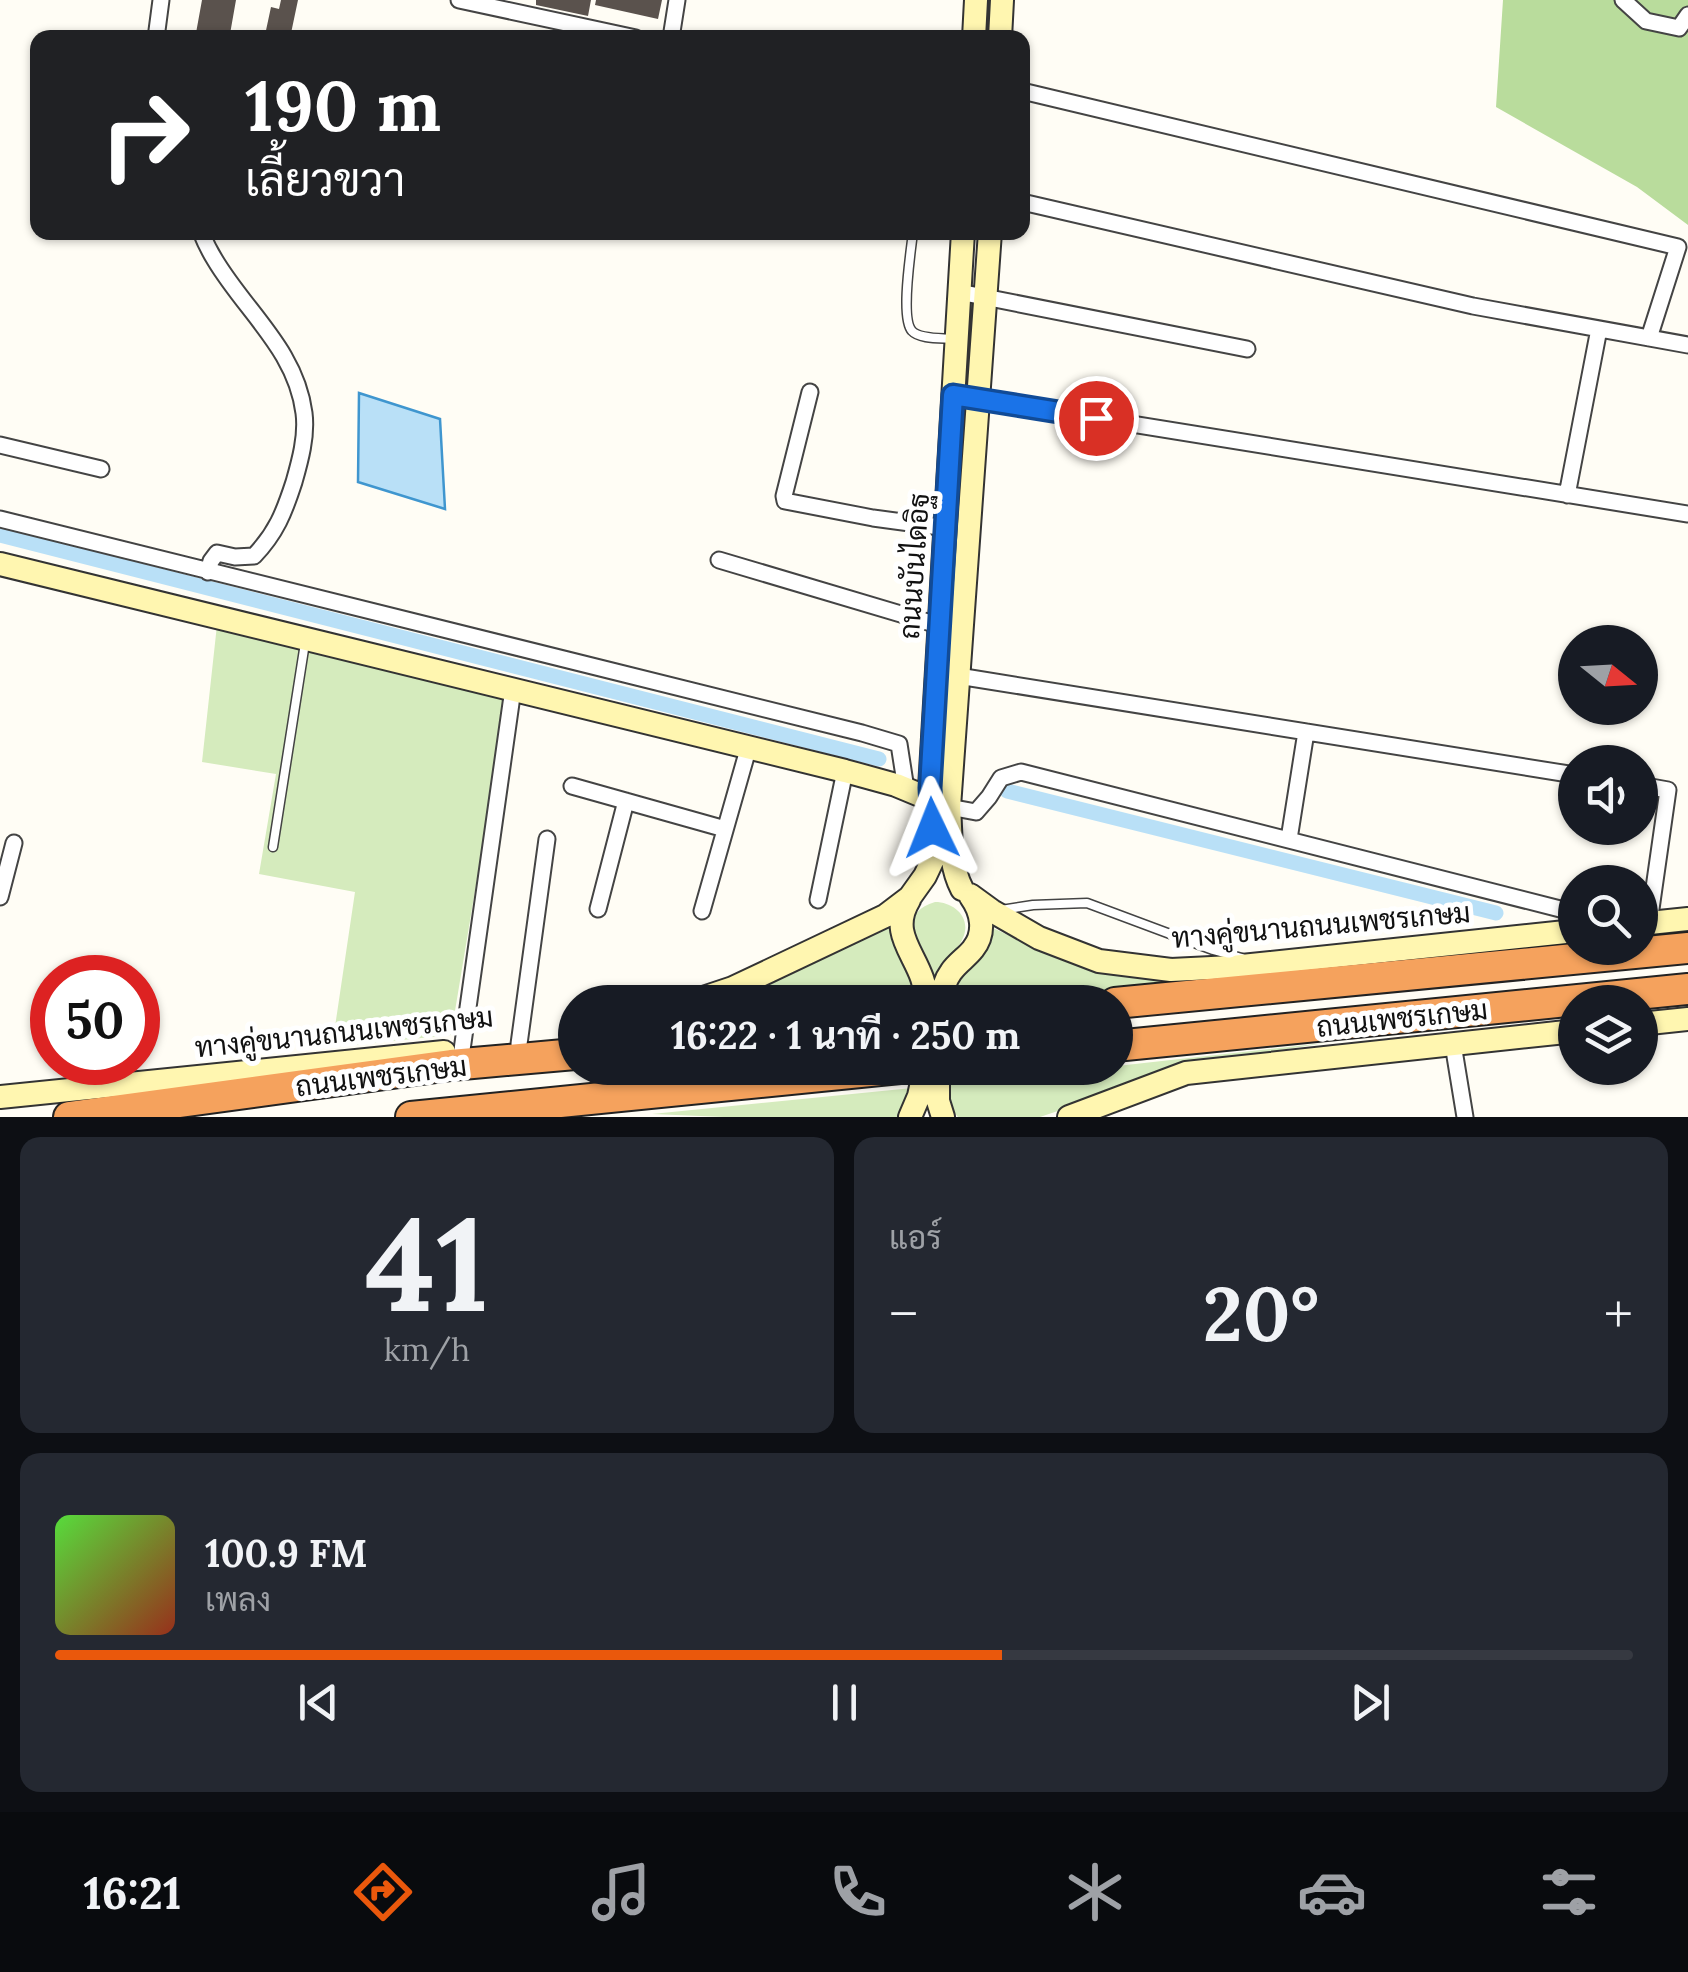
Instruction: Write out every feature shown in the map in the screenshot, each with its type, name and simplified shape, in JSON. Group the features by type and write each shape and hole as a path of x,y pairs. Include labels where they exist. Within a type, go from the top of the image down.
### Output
{"highway":[{"name":"ถนนเพชรเกษม","path":"1133,1000 1688,948"},
{"name":"ถนนเพชรเกษม","path":"1133,1044 1688,989"},
{"name":"ถนนเพชรเกษม","path":"68,1117 451,1065 558,1056"},
{"name":"ถนนเพชรเกษม","path":"412,1117 724,1085"}],"main road":[{"path":"974,30 976,0"},
{"path":"1000,30 1002,0"},
{"name":"ถนนบันไดอิฐ","path":"947,674 941,626 962,240"},
{"name":"ถนนบันไดอิฐ","path":"910,897 934,857 947,674 978,399 990,240"},
{"path":"0,564 845,770 940,804"},
{"name":"ถนนบันไดอิฐ","path":"940,804 956,876 981,915 978,942 948,974 946,985"},
{"path":"738,985 886,916 929,885 952,884 966,892"},
{"name":"ทางคู่ขนานถนนเพชรเกษม","path":"966,892 1039,938 1100,962 1171,970 1558,933"},
{"path":"910,897 901,914 900,928 925,985"},
{"path":"1658,922 1688,919"},
{"path":"1658,1022 1688,1019"},
{"path":"1069,1117 1186,1072 1558,1033"},
{"name":"ทางคู่ขนานถนนเพชรเกษม","path":"0,1097 558,1041"},
{"path":"910,1117 921,1085"},
{"path":"938,1085 943,1117"}],"street":[{"path":"157,30 161,0"},
{"path":"459,0 599,30"},
{"path":"672,30 677,0"},
{"path":"1623,0 1646,22 1679,28 1688,16"},
{"path":"1030,93 1678,247 1649,338"},
{"path":"1030,204 1473,306 1688,345"},
{"path":"205,240 216,262 286,356 305,416 302,456 287,505 271,539 254,556 216,553 208,572"},
{"path":"959,292 1247,349"},
{"path":"1567,495 1599,329"},
{"path":"810,392 785,501 946,528"},
{"path":"953,395 1688,514"},
{"path":"0,445 101,468"},
{"path":"0,519 899,744 906,789"},
{"path":"718,560 941,626"},
{"path":"947,674 1558,772"},
{"path":"462,1050 513,689"},
{"path":"1289,838 1306,732"},
{"path":"702,911 749,746"},
{"path":"818,900 845,770"},
{"path":"940,804 976,812 1001,778 1021,772 1558,908"},
{"path":"572,786 725,829"},
{"path":"1654,865 1668,790 1658,788"},
{"path":"598,909 626,801"},
{"path":"519,1044 546,838"},
{"path":"0,897 14,843"},
{"path":"1453,1044 1465,1117"}],"lane":[{"path":"911,240 906,289 908,324 919,336 956,339"},
{"path":"273,847 306,639"},
{"path":"992,911 1087,903 1212,950 1264,964"}],"green space":[{"path":"1503,0 1688,0 1688,225 1637,187 1496,107"},
{"path":"217,625 507,698 451,1035 332,1047 355,892 259,874 276,774 202,762"},
{"path":"935,902 949,905 964,919 962,940 939,985 932,985 930,968 914,929 913,921 923,907"},
{"path":"892,922 892,940 908,964 912,985 756,985"},
{"path":"993,928 1050,955 1102,971 1258,971 1133,990 1133,985 954,985 986,947"},
{"path":"1325,1043 1200,1063 1040,1117 958,1117 949,1106 946,1085 1133,1085 1133,1064"},
{"path":"912,1088 899,1117 652,1114"}],"water":[{"path":"359,393 440,419 445,509 358,482"}],"building":[{"path":"202,0 236,0 231,30 197,30"},
{"path":"281,0 298,0 292,30 266,30 271,7 279,9"},
{"path":"536,0 591,0 588,16 536,5"},
{"path":"596,0 662,0 658,19 595,5"}],"waterway":[{"path":"0,535 879,759"},
{"path":"1007,791 1496,913"}],"route":[{"path":"932,828 930,788 953,395 1096,418"}]}
